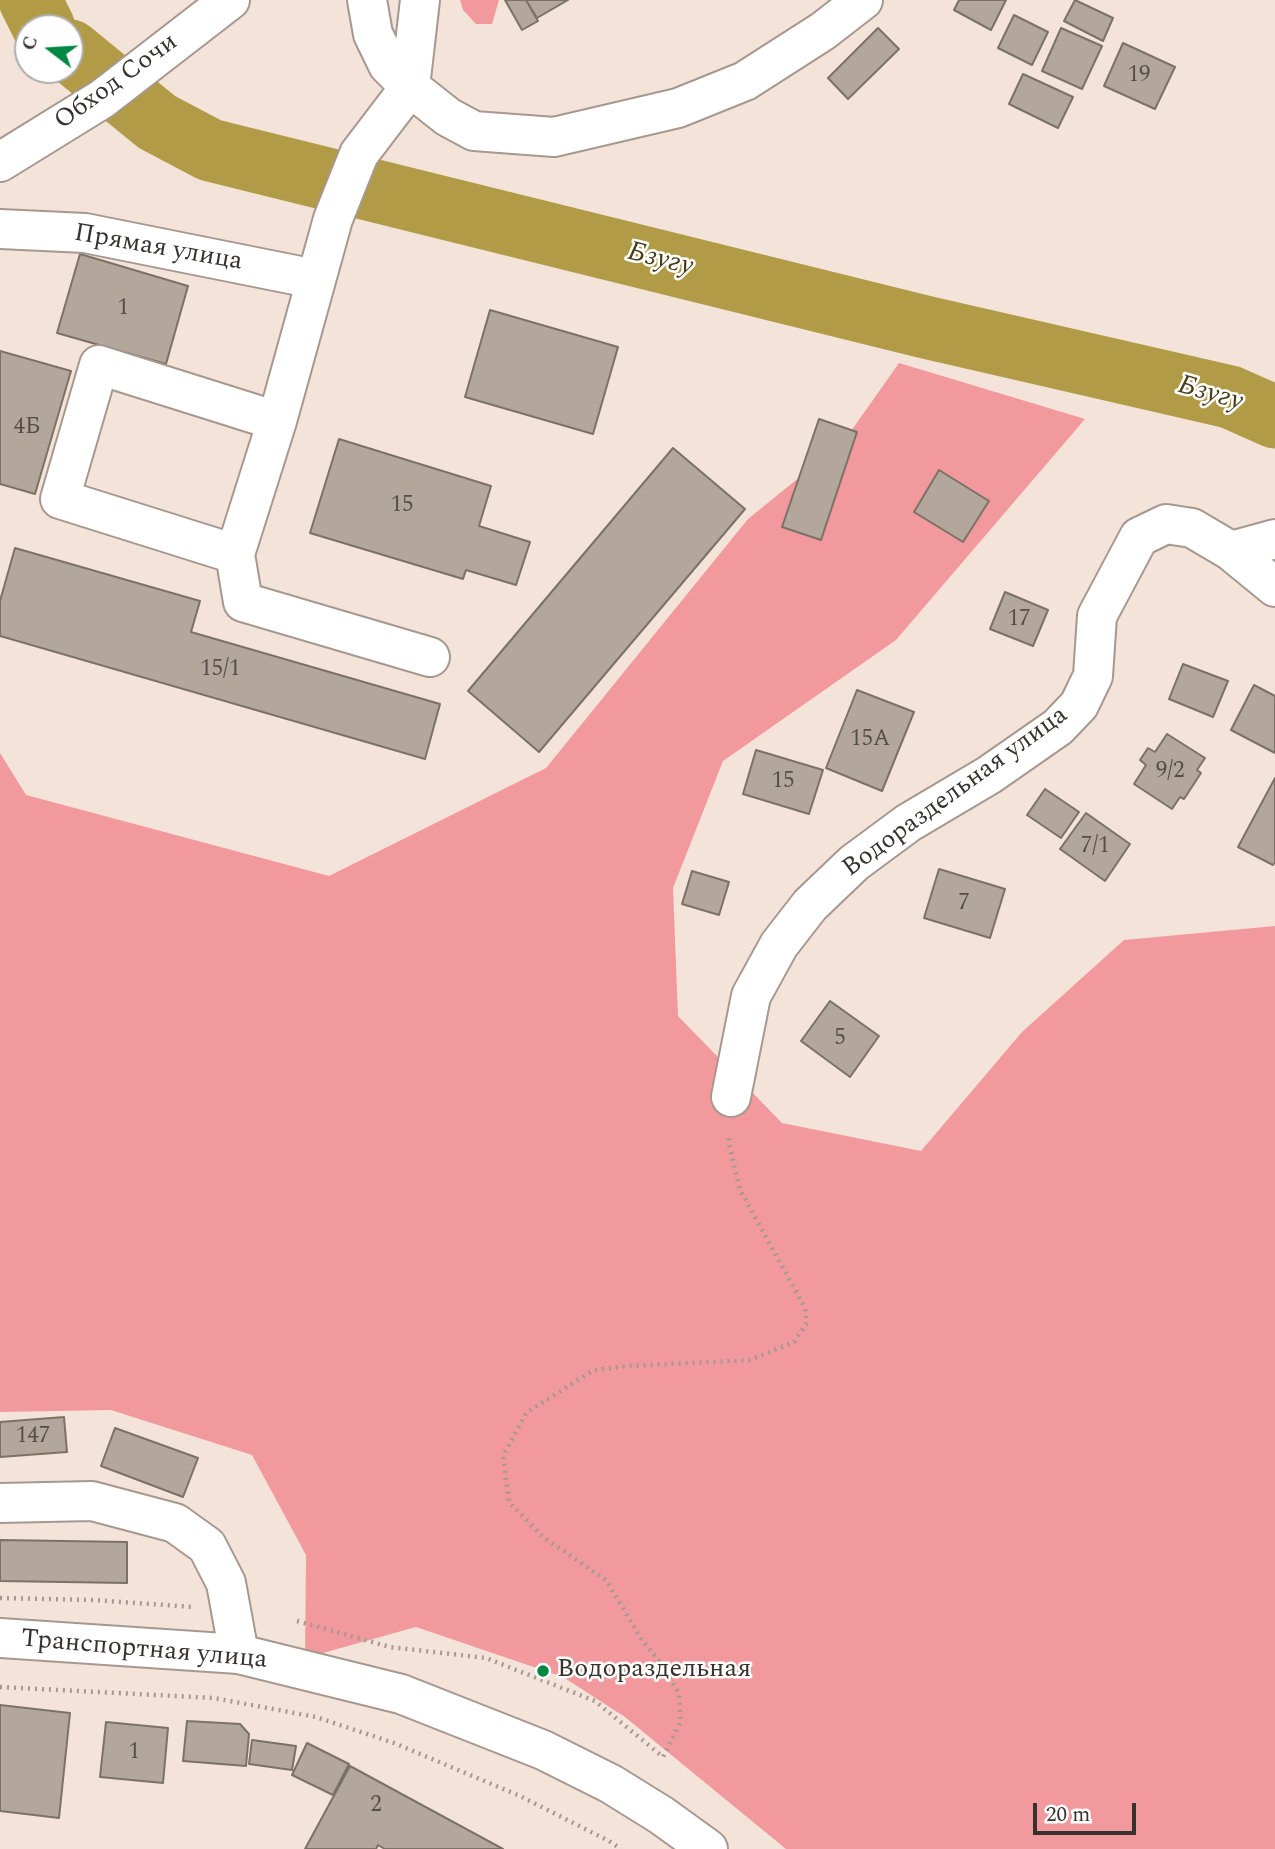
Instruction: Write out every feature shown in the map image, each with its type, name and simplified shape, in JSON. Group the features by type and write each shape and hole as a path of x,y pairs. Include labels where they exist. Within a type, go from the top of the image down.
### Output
{"main road":[{"name":"Обход Сочи","path":"0,162 102,99 230,0"},
{"path":"367,0 373,34 388,65 410,87 448,117 474,131 554,137 678,108 745,81 823,31 863,0"},
{"path":"420,0 410,87 359,154 333,219 277,421 235,554 243,601 430,657"},
{"name":"Прямая улица","path":"0,229 85,233 315,279"},
{"path":"235,554 60,499 99,365 277,421"},
{"name":"Водораздельная улица","path":"731,1097 751,996 779,945 810,905 854,863 908,824 989,775 1058,727 1079,705 1093,676 1097,616 1139,537 1166,524 1192,528 1231,551 1275,587"},
{"path":"1231,551 1275,539"},
{"path":"0,1503 92,1501 175,1523 207,1546 226,1583 239,1654"},
{"name":"Транспортная улица","path":"0,1638 239,1654 401,1694 543,1749 611,1784 708,1849"}],"path":[{"path":"297,1621 390,1647 486,1658 595,1701 663,1757 681,1721 679,1694 606,1580 543,1537 509,1502 503,1456 526,1413 594,1370 750,1360 794,1342 807,1323 805,1308 740,1190 729,1144 731,1097"},
{"path":"0,1598 94,1600 198,1608"},
{"path":"0,1687 214,1698 316,1717 394,1744 520,1796 609,1840 621,1849"}],"shaded area":[{"path":"460,0 499,0 492,24 476,24 463,10"},
{"path":"899,363 1085,419 896,640 723,761 673,888 678,1016 782,1123 921,1151 1022,1032 1124,940 1275,926 1275,1849 786,1849 625,1717 563,1677 416,1627 305,1658 306,1555 252,1455 111,1410 0,1412 0,753 26,795 329,876 546,768 748,519 844,441"}],"building":[{"path":"505,0 526,0 538,21 522,30"},
{"path":"526,0 568,0 537,18"},
{"path":"959,0 1006,0 991,30 954,10"},
{"path":"1075,0 1113,18 1103,41 1064,21"},
{"path":"1014,15 1048,32 1032,65 998,48"},
{"path":"878,28 899,49 848,99 828,78"},
{"path":"1061,28 1102,46 1082,89 1042,71"},
{"path":"1123,43 1175,67 1155,109 1104,86"},
{"path":"1023,74 1073,97 1058,128 1009,104"},
{"path":"80,254 188,286 166,364 57,333"},
{"path":"490,310 618,347 593,434 465,397"},
{"path":"0,351 71,371 35,494 0,484"},
{"path":"819,419 857,432 821,540 782,527"},
{"path":"339,439 491,486 479,526 530,542 516,585 466,570 463,579 310,533"},
{"path":"673,448 745,509 539,752 468,691"},
{"path":"939,470 989,501 963,542 914,512"},
{"path":"15,548 200,601 191,632 440,704 425,759 0,636 0,601"},
{"path":"1005,592 1048,610 1033,646 990,629"},
{"path":"1183,664 1228,681 1213,717 1169,699"},
{"path":"1254,685 1275,696 1275,753 1231,730"},
{"path":"857,690 914,712 882,791 826,768"},
{"path":"1167,734 1205,758 1197,770 1201,773 1184,799 1180,797 1172,809 1134,784 1146,765 1140,760 1148,748 1155,752"},
{"path":"756,750 823,770 809,814 743,794"},
{"path":"1275,778 1275,862 1273,865 1238,847"},
{"path":"1045,789 1079,812 1061,838 1027,815"},
{"path":"1086,813 1130,844 1105,881 1060,849"},
{"path":"939,869 1005,889 990,938 924,918"},
{"path":"692,871 729,882 719,915 682,904"},
{"path":"830,1001 879,1036 850,1077 801,1041"},
{"path":"64,1417 67,1452 0,1457 0,1422"},
{"path":"115,1428 198,1458 183,1497 101,1466"},
{"path":"0,1540 127,1542 127,1583 0,1581"},
{"path":"0,1705 70,1713 59,1818 0,1811"},
{"path":"187,1721 240,1724 249,1734 246,1766 183,1761"},
{"path":"106,1722 168,1728 163,1783 100,1777"},
{"path":"252,1740 296,1746 292,1770 249,1764"},
{"path":"307,1743 349,1764 333,1795 292,1775"},
{"path":"350,1766 503,1849 385,1849 378,1845 376,1849 305,1849"}],"waterway":[{"name":"Бзугу","path":"30,0 37,14"},
{"name":"Бзугу","path":"84,62 157,122 210,150 925,327 1230,397 1275,417"}],"place":[{"name":"Водораздельная","path":"543,1671"}]}
